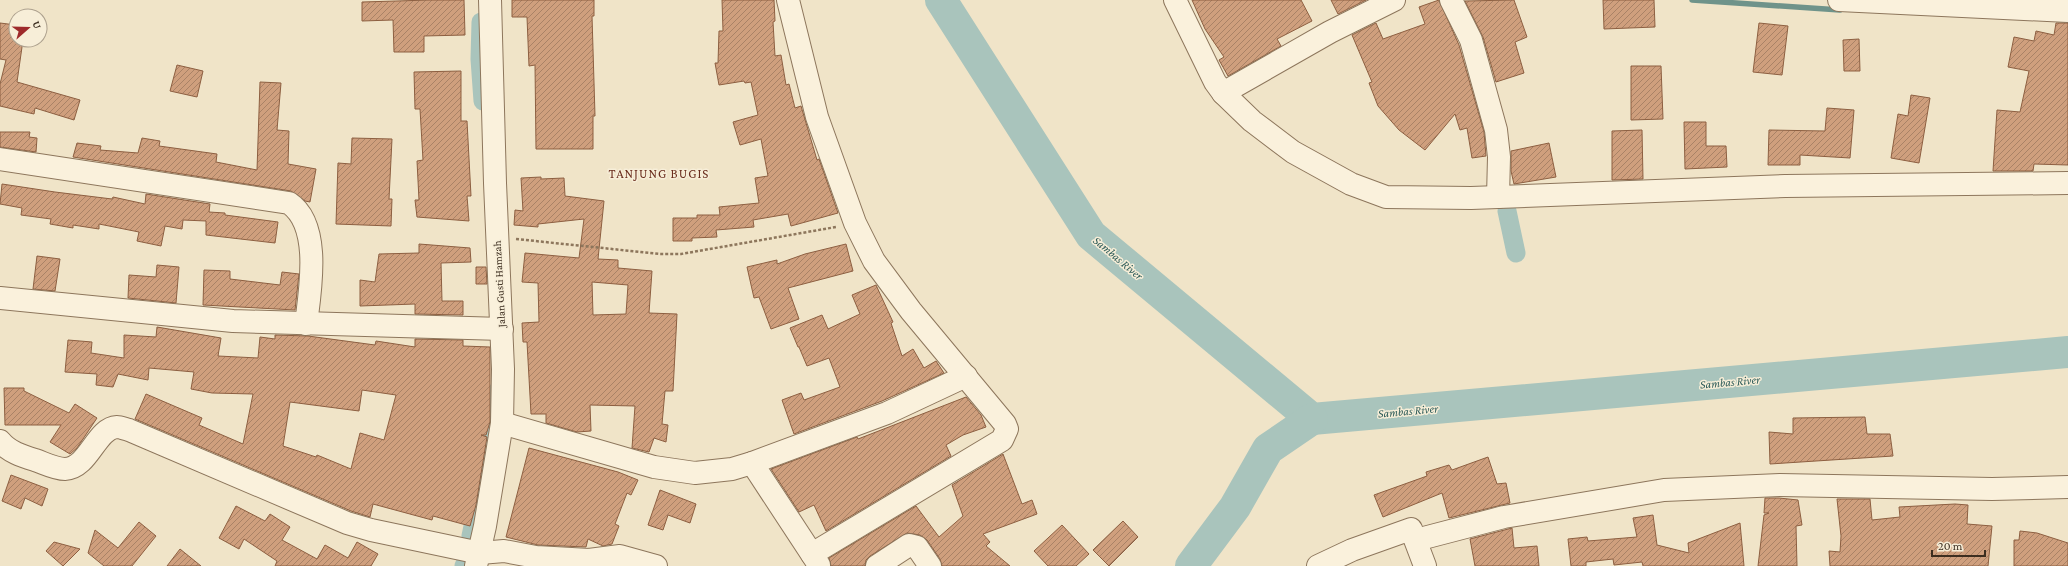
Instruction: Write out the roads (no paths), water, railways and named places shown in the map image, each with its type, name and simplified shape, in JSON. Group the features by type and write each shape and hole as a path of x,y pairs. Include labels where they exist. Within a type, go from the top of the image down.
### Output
{"street":[{"name":"Jalan Gusti Hamzah","path":"478,559 502,423 502,330 497,237 490,0"},
{"path":"752,463 816,560 1002,440 1006,434 1004,424 911,311 874,261 856,223 816,117 788,0"},
{"path":"1175,0 1215,82 1223,93 1252,121 1293,152 1366,191 1386,197 1498,197 1786,186 2068,182"},
{"path":"1223,93 1330,32 1394,0"},
{"path":"1451,0 1471,40 1496,130 1498,197"},
{"path":"1838,0 2068,11"},
{"path":"0,159 288,203 298,211 303,221 310,249 311,272 306,324"},
{"path":"0,298 174,316 306,324 502,330"},
{"path":"502,423 654,467 695,473 732,469 752,463 887,413 966,376"},
{"path":"0,441 12,451 22,456 65,469 74,466 86,456 101,436 109,430 117,427 129,430 347,523 478,559 504,551 536,557 589,560 620,556 656,566"},
{"path":"1416,540 1504,516 1664,490 1780,485 1992,489 2068,487"},
{"path":"1318,566 1352,550 1411,529 1425,566"},
{"path":"877,566 909,545 917,547 930,566"}],"waterway":[{"name":"Sambas River","path":"941,0 1091,235 1312,419 2068,352"},
{"path":"1692,0 1840,10"},
{"path":"481,22 480,59 483,101"},
{"path":"1507,211 1516,253"},
{"path":"471,536 478,503 495,393"},
{"path":"1191,566 1235,507 1268,449 1312,419"}],"district":[{"name":"TANJUNG BUGIS","path":"659,173"}]}
